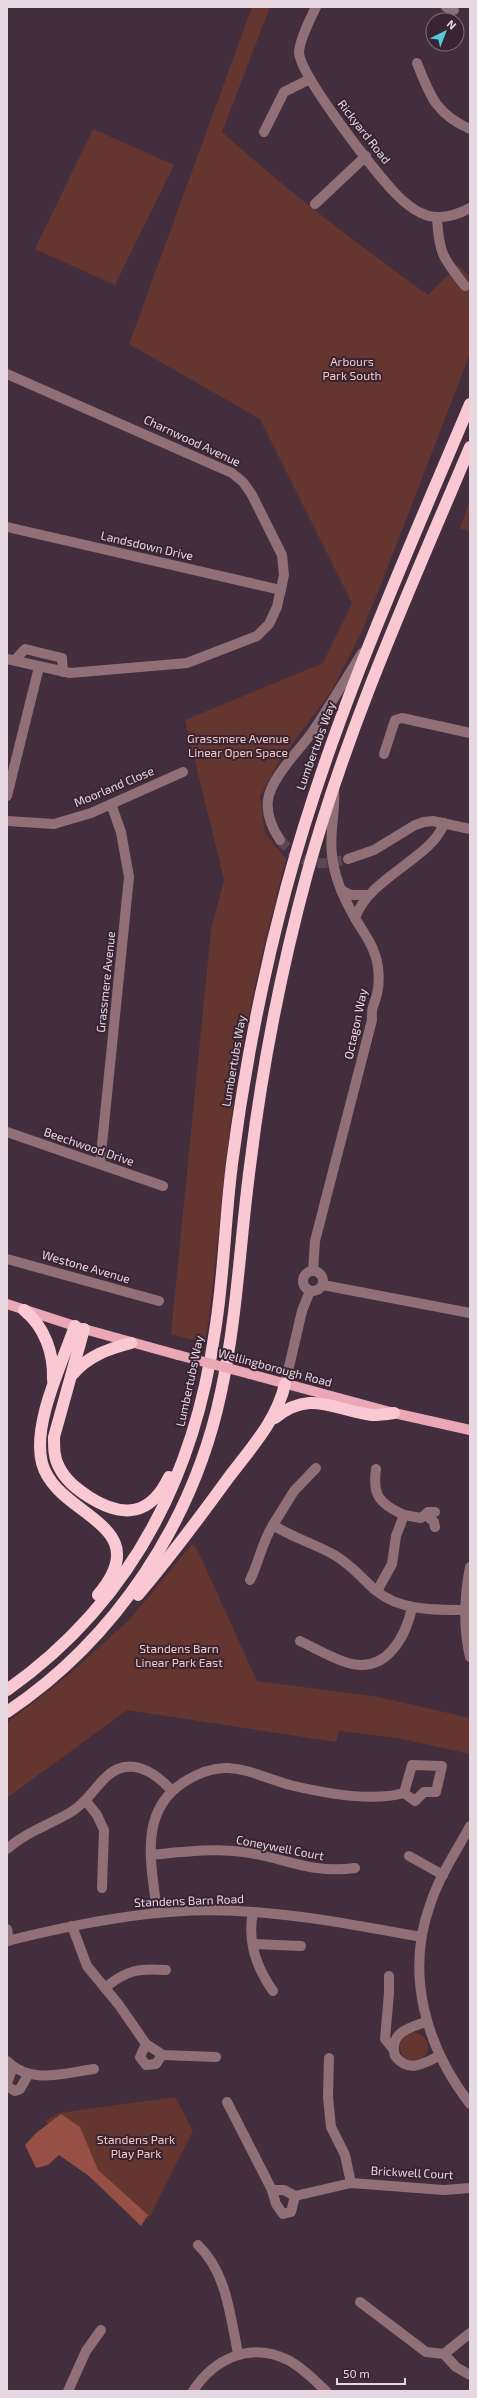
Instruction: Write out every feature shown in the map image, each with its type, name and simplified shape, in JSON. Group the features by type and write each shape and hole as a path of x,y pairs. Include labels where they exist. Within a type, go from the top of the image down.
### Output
{"highway":[{"name":"Lumbertubs Way","path":"7,1690 25,1678 80,1627 104,1600 129,1567 163,1509 183,1462 200,1409 216,1331 227,1208 241,1103 267,966 307,815 371,639 470,404"},
{"path":"94,1638 122,1605 160,1550 193,1483 214,1422 222,1390 232,1320 243,1217 261,1082 286,956 307,871 334,786 380,663 470,447"},
{"path":"24,1310 38,1324 51,1355 52,1391"},
{"path":"80,1328 72,1376 54,1437 54,1452 58,1466 66,1479 78,1490 104,1505 122,1511 135,1510 147,1505 157,1497 164,1487 200,1409"},
{"path":"80,1328 52,1391 40,1442 42,1464 51,1483 68,1499 105,1526 114,1542 117,1556 114,1570 103,1589 87,1607 80,1627"},
{"path":"72,1376 94,1356 109,1349 131,1343"},
{"path":"7,1712 62,1669 132,1602 156,1574 270,1422 282,1399 285,1384"},
{"path":"270,1422 287,1408 302,1403 312,1402 373,1415 394,1413"}],"main road":[{"name":"Wellingborough Road","path":"7,1304 80,1328 178,1356 394,1413 470,1430"}],"street":[{"name":"Rickyard Road","path":"316,7 309,21 299,52 310,79 366,156 396,194 409,206 422,214 437,218 457,215 470,208"},
{"path":"417,63 431,98 443,114 470,129"},
{"path":"264,132 284,92 310,79"},
{"path":"315,204 366,156"},
{"path":"437,218 438,243 445,259 465,286"},
{"name":"Charnwood Avenue","path":"7,374 223,468 238,477 252,495 282,556 285,569 281,590 272,620 261,632 199,660 187,663 63,672 11,659"},
{"name":"Landsdown Drive","path":"7,527 281,590"},
{"path":"280,840 272,828 268,814 268,800 273,786 331,704 371,639"},
{"name":"Charnwood Avenue","path":"11,659 25,649 62,658 63,672"},
{"path":"7,796 39,667"},
{"path":"384,754 395,720 402,718 470,733"},
{"name":"Moorland Close","path":"7,821 54,824 91,813 182,772"},
{"name":"Octagon Way","path":"313,1270 315,1242 372,1020 371,1006 377,995 378,973 375,953 341,890 332,855 332,828 336,805 334,786"},
{"name":"Grassmere Avenue","path":"100,1164 129,877 121,832 111,804"},
{"path":"348,859 374,850 415,825 433,821 470,829"},
{"path":"355,918 367,895 431,843 442,831 444,823"},
{"path":"341,890 351,895 367,895"},
{"name":"Beechwood Drive","path":"7,1132 163,1186"},
{"name":"Westone Avenue","path":"7,1259 159,1301"},
{"path":"313,1270 321,1274 323,1284 319,1290 310,1291 304,1287 303,1279 307,1273 313,1270"},
{"path":"323,1284 470,1313"},
{"path":"285,1384 302,1310 310,1291"},
{"path":"250,1580 260,1560 263,1543 273,1525 294,1491 316,1468"},
{"path":"376,1469 374,1481 376,1492 380,1500 389,1508 404,1515 422,1518 430,1514 435,1527"},
{"path":"377,1591 392,1564 396,1536 404,1515"},
{"path":"273,1525 336,1556 347,1563 377,1591 412,1608 465,1610"},
{"path":"470,1567 464,1626 470,1657"},
{"path":"300,1640 349,1663 372,1663 392,1652 398,1645 409,1623 412,1608"},
{"path":"7,1849 21,1837 70,1812 86,1801 106,1777 113,1772 135,1766 147,1769 160,1778 171,1790"},
{"path":"157,1912 150,1842 154,1819 171,1790 197,1773 224,1767 249,1770 290,1785 366,1797 404,1793"},
{"path":"86,1801 97,1814 104,1830 102,1888"},
{"path":"470,1826 443,1875 430,1905 422,1937 420,1982 426,2022 439,2056 455,2084 470,2104"},
{"name":"Coneywell Court","path":"152,1855 208,1850 244,1852 320,1870 355,1868"},
{"path":"409,1856 443,1875"},
{"name":"Standens Barn Road","path":"8,1941 72,1926 157,1912 253,1912 422,1937"},
{"path":"253,1912 251,1924 253,1944 259,1969 273,1990"},
{"path":"72,1926 82,1958 92,1975 105,1988 134,2025 146,2044 162,2055 216,2057"},
{"path":"7,1929 8,1941"},
{"path":"253,1944 301,1946"},
{"path":"105,1988 128,1972 148,1969 166,1970"},
{"path":"389,1976 385,2039 394,2049 398,2060 411,2066 424,2064 439,2056"},
{"path":"394,2049 396,2038 400,2032 426,2022"},
{"path":"146,2044 140,2057 146,2065 156,2064 162,2055"},
{"path":"329,2058 330,2121 334,2136 348,2164 351,2183"},
{"path":"7,2082 10,2064 28,2075 40,2076 94,2069"},
{"path":"7,2086 14,2091 20,2089 28,2075"},
{"path":"228,2102 272,2190 276,2204 283,2214 291,2212 295,2196 284,2190 272,2190"},
{"name":"Brickwell Court","path":"295,2196 351,2183 390,2184 436,2189 470,2188"},
{"path":"198,2246 208,2255 217,2269 238,2354"},
{"path":"360,2302 426,2352 444,2354 456,2366 470,2374"},
{"path":"68,2391 86,2351 101,2330"},
{"path":"444,2354 470,2333"},
{"path":"193,2391 213,2367 238,2354 264,2353 287,2360 326,2391"}],"green space":[{"name":"Arbours Park South","path":"252,7 270,7 222,132 323,216 428,295 458,265 470,277 470,354 362,631 332,690 277,765 260,797 265,833 286,859 244,1038 230,1129 205,1343 171,1334 211,930 224,880 185,720 323,663 352,603 260,419 129,344"},
{"path":"93,129 174,165 115,285 35,249"},
{"path":"470,499 470,531 460,529"},
{"name":"Standens Barn Linear Park East","path":"192,1544 197,1549 257,1681 379,1697 470,1718 470,1754 398,1738 339,1731 336,1742 127,1710 7,1798 7,1723 65,1678 129,1620"},
{"path":"414,2033 424,2037 428,2047 424,2057 414,2061 404,2057 400,2047 404,2037"},
{"name":"Standens Park Play Park","path":"175,2097 193,2131 148,2220 45,2121 59,2113"}],"shaded area":[{"path":"61,2114 80,2127 98,2170 148,2215 141,2226 89,2176 59,2155 48,2165 36,2168 25,2145 36,2133"}],"tunnel":[{"path":"280,840 296,855 310,862 327,863 348,859"}],"park label":[{"name":"Grassmere Avenue Linear Open Space","path":"238,746"}]}
